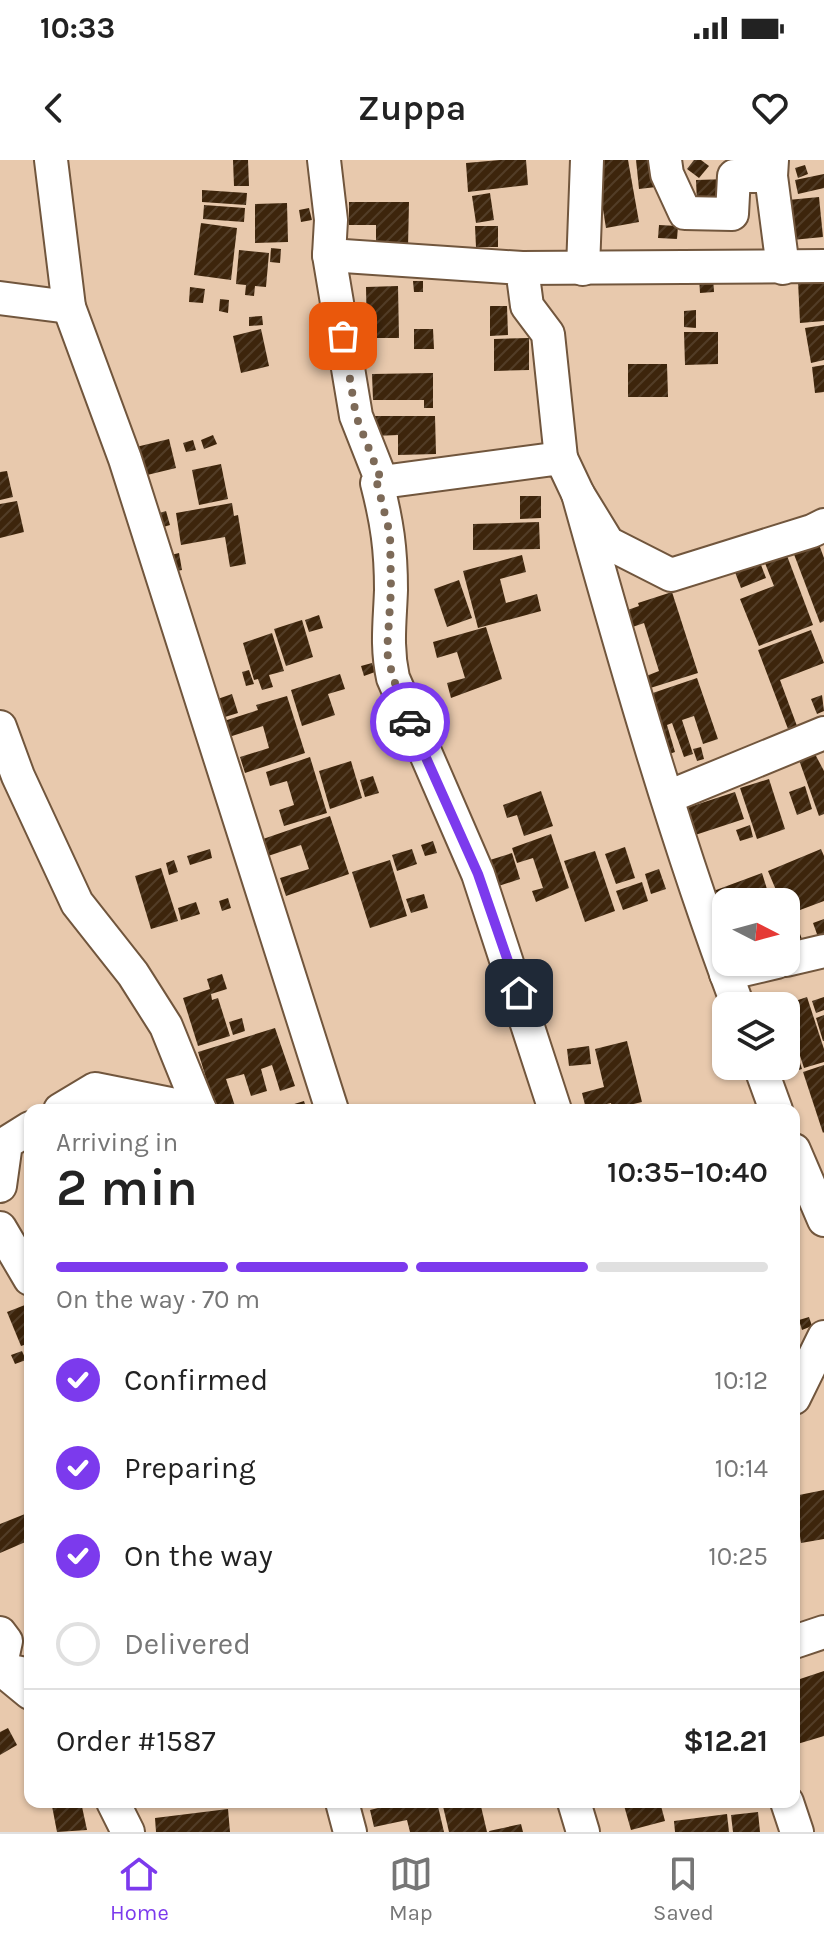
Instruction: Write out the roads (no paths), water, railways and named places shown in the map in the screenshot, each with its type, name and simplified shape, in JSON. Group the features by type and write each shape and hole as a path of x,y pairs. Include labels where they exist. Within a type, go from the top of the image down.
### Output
{"street":[{"path":"51,160 69,307 125,459 330,1104"},
{"path":"324,160 331,220 329,255 356,416 382,482"},
{"path":"583,269 587,160"},
{"path":"665,160 667,174 685,213 732,214 734,176 771,168 783,268"},
{"path":"329,255 522,268 824,266"},
{"path":"522,268 527,306 548,334 561,458 578,494 608,543 671,575 824,525"},
{"path":"0,298 69,307"},
{"path":"553,1104 478,874 393,678 387,652 391,590 390,534 377,483 561,458"},
{"path":"578,494 628,672 712,931"},
{"path":"0,727 18,776 77,903 133,974 166,1026 197,1104"},
{"path":"668,797 824,733"},
{"path":"800,957 824,951"},
{"path":"765,1080 774,1104"},
{"path":"70,1104 95,1089 170,1104"},
{"path":"0,1186 6,1143 24,1132"},
{"path":"806,1158 824,1220"},
{"path":"0,1228 24,1269"},
{"path":"800,1386 824,1337"},
{"path":"800,1640 824,1632"},
{"path":"0,1633 6,1641 0,1669"},
{"path":"0,1669 24,1674"},
{"path":"0,1669 24,1688"},
{"path":"116,1808 128,1832"},
{"path":"344,1808 350,1832"},
{"path":"576,1808 583,1832"},
{"path":"789,1808 797,1832"}]}
